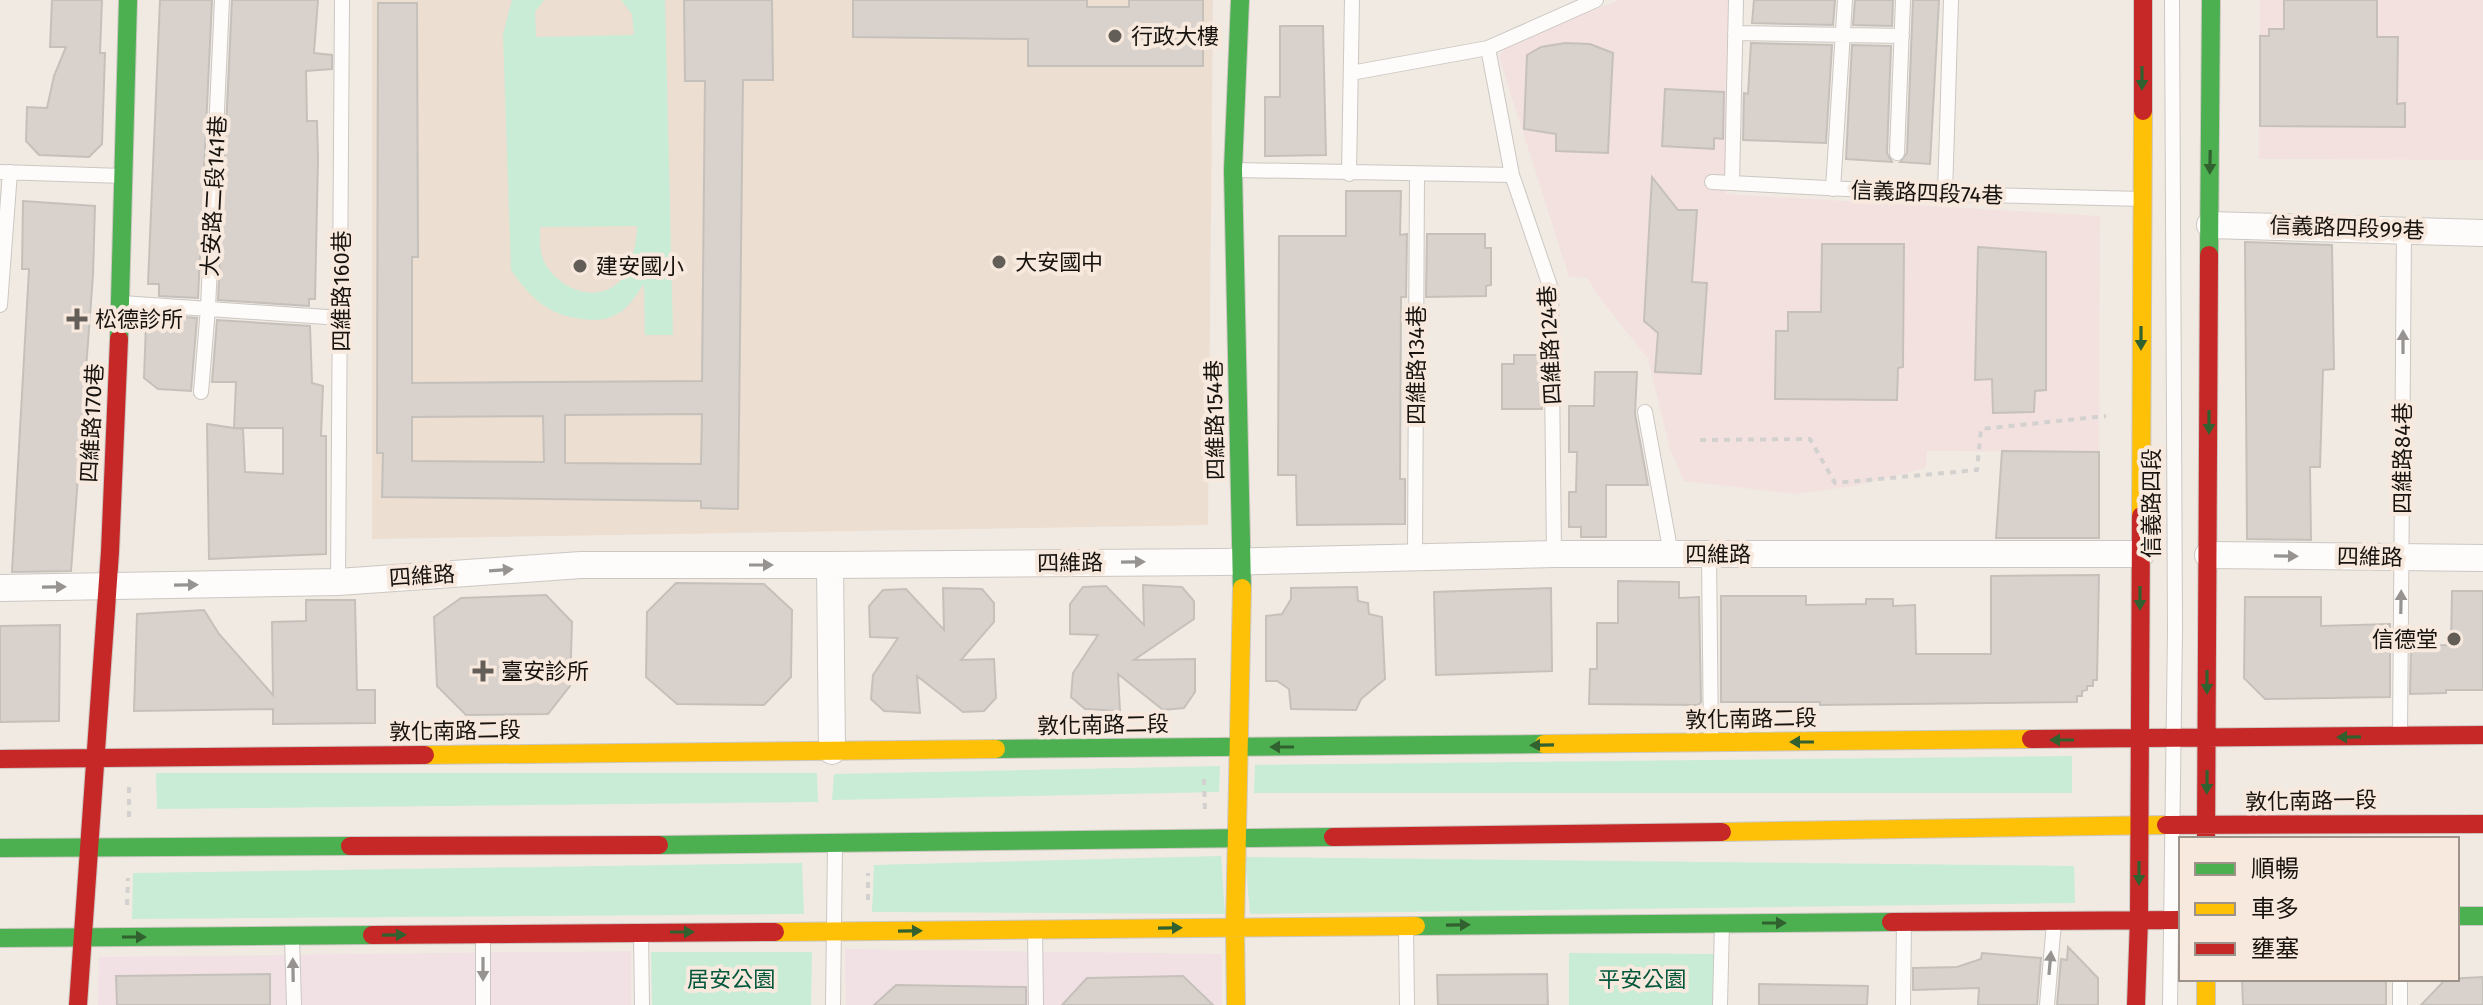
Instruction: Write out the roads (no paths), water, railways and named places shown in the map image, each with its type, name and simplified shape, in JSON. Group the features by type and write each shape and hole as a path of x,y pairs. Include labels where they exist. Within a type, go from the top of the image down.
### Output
{"main road":[{"name":"四維路170巷","path":"78,1005 108,586 121,303 128,0"},
{"name":"四維路154巷","path":"1236,1005 1242,561 1233,170 1240,0"},
{"name":"信義路四段","path":"2136,1005 2139,919 2143,0"},
{"path":"2206,832 2211,0"},
{"path":"2207,739 2483,735"},
{"name":"敦化南路二段","path":"0,759 2207,739"},
{"name":"敦化南路一段","path":"2139,826 2172,825 2206,832 2483,824"},
{"path":"0,848 868,844 2139,826"},
{"path":"2459,916 2483,916"},
{"path":"0,938 2175,920"},
{"path":"2206,981 2206,1005"}],"street":[{"name":"信義路四段99巷","path":"2210,225 2483,233"},
{"name":"四維路","path":"0,588 338,582 581,565 1242,561 1554,554 2141,554"},
{"name":"四維路","path":"2208,555 2483,558"},
{"path":"830,565 832,751"}],"lane":[{"name":"大安路二段141巷","path":"201,392 208,308 222,0"},
{"name":"四維路160巷","path":"338,582 342,0"},
{"path":"1349,174 1352,0"},
{"path":"1351,73 1488,48 1596,0"},
{"path":"1732,183 1736,0"},
{"path":"1833,189 1845,0"},
{"path":"1897,153 1903,0"},
{"path":"1945,194 1951,0"},
{"name":"信義路四段","path":"2170,1005 2175,920 2172,825 2172,0"},
{"path":"1735,33 1902,36"},
{"name":"四維路124巷","path":"1488,48 1512,175 1551,289 1554,554"},
{"path":"1233,170 1512,175"},
{"path":"0,305 5,172 124,176"},
{"name":"四維路134巷","path":"1415,556 1417,174"},
{"name":"信義路四段74巷","path":"1712,182 1945,194 2142,199"},
{"name":"四維路84巷","path":"2400,736 2404,229"},
{"path":"121,303 341,318"},
{"path":"1645,412 1671,554"},
{"path":"1709,555 1711,743"},
{"path":"833,1005 835,843"},
{"path":"2047,1005 2054,920"},
{"path":"1903,1005 1904,922"},
{"path":"1720,1005 1722,923"},
{"path":"1406,926 1407,1005"},
{"path":"1035,929 1036,1005"},
{"path":"641,933 642,1005"},
{"path":"483,934 483,1005"},
{"path":"292,936 294,1005"},
{"path":"2400,981 2400,1005"}],"place":[{"name":"行政大樓","path":"1115,36"},
{"name":"大安國中","path":"999,262"},
{"name":"建安國小","path":"580,266"},
{"name":"松德診所","path":"77,319"},
{"name":"信德堂","path":"2454,639"},
{"name":"臺安診所","path":"483,671"}],"park label":[{"name":"居安公園","path":"731,979"},
{"name":"平安公園","path":"1642,979"}]}
